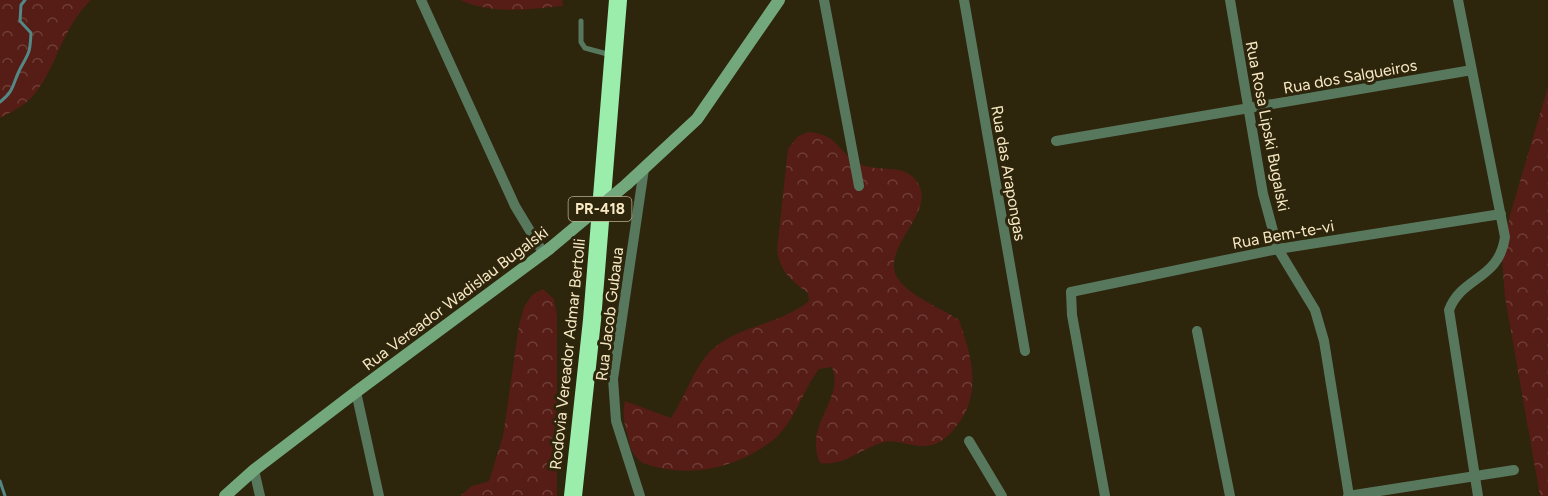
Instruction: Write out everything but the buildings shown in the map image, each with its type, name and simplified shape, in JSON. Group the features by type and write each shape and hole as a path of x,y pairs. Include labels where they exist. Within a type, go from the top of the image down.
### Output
{"highway":[{"name":"Rodovia Vereador Admar Bertolli","path":"573,496 592,320 618,0"}],"main road":[{"name":"Rua Vereador Wadislau Bugalski","path":"225,496 254,470 356,392 547,252 644,169 697,119 778,0"}],"street":[{"path":"421,0 516,206 547,252"},
{"path":"824,0 859,186"},
{"name":"Rua das Arapongas","path":"964,0 1024,351"},
{"name":"Rua Rosa Lipski Bugalski","path":"1230,0 1263,194 1278,249 1315,310 1323,341 1349,496"},
{"path":"1458,0 1505,237 1503,254 1490,270 1454,296 1449,310 1478,496"},
{"name":"Rua dos Salgueiros","path":"1056,141 1249,110 1472,70"},
{"name":"Rua Jacob Gubaua","path":"640,496 616,421 613,379 644,169"},
{"name":"Rua Bem-te-vi","path":"1105,496 1072,315 1071,292 1278,249 1501,214"},
{"path":"1197,331 1230,496"},
{"path":"356,392 379,496"},
{"path":"969,441 1002,496"},
{"path":"254,470 260,496"},
{"path":"1349,496 1514,470"}],"lane":[{"path":"581,21 581,42 585,48 612,56"}],"green space":[{"path":"0,0 91,0 73,22 37,91 25,103 0,118"},
{"path":"460,0 562,0 563,6 498,9 472,5"},
{"path":"1548,87 1548,496 1540,496 1505,297 1502,258 1510,215"},
{"path":"807,132 826,136 860,164 908,173 921,189 921,202 917,214 896,254 894,267 898,279 910,291 959,320 968,348 972,376 972,389 964,415 949,435 929,446 884,442 845,460 820,463 816,449 817,436 833,390 835,379 832,367 819,369 780,434 746,457 717,467 686,471 643,463 634,455 630,444 624,418 625,401 671,418 696,371 714,348 736,334 786,315 809,301 808,293 784,270 777,250 788,149 797,137"},
{"path":"543,289 554,299 557,316 557,496 460,496 472,486 489,481 503,436 519,325 524,307 532,295"}],"waterway":[{"path":"0,102 11,91 29,49 31,33 20,21 21,5 25,0"},
{"path":"0,481 5,496"}]}
